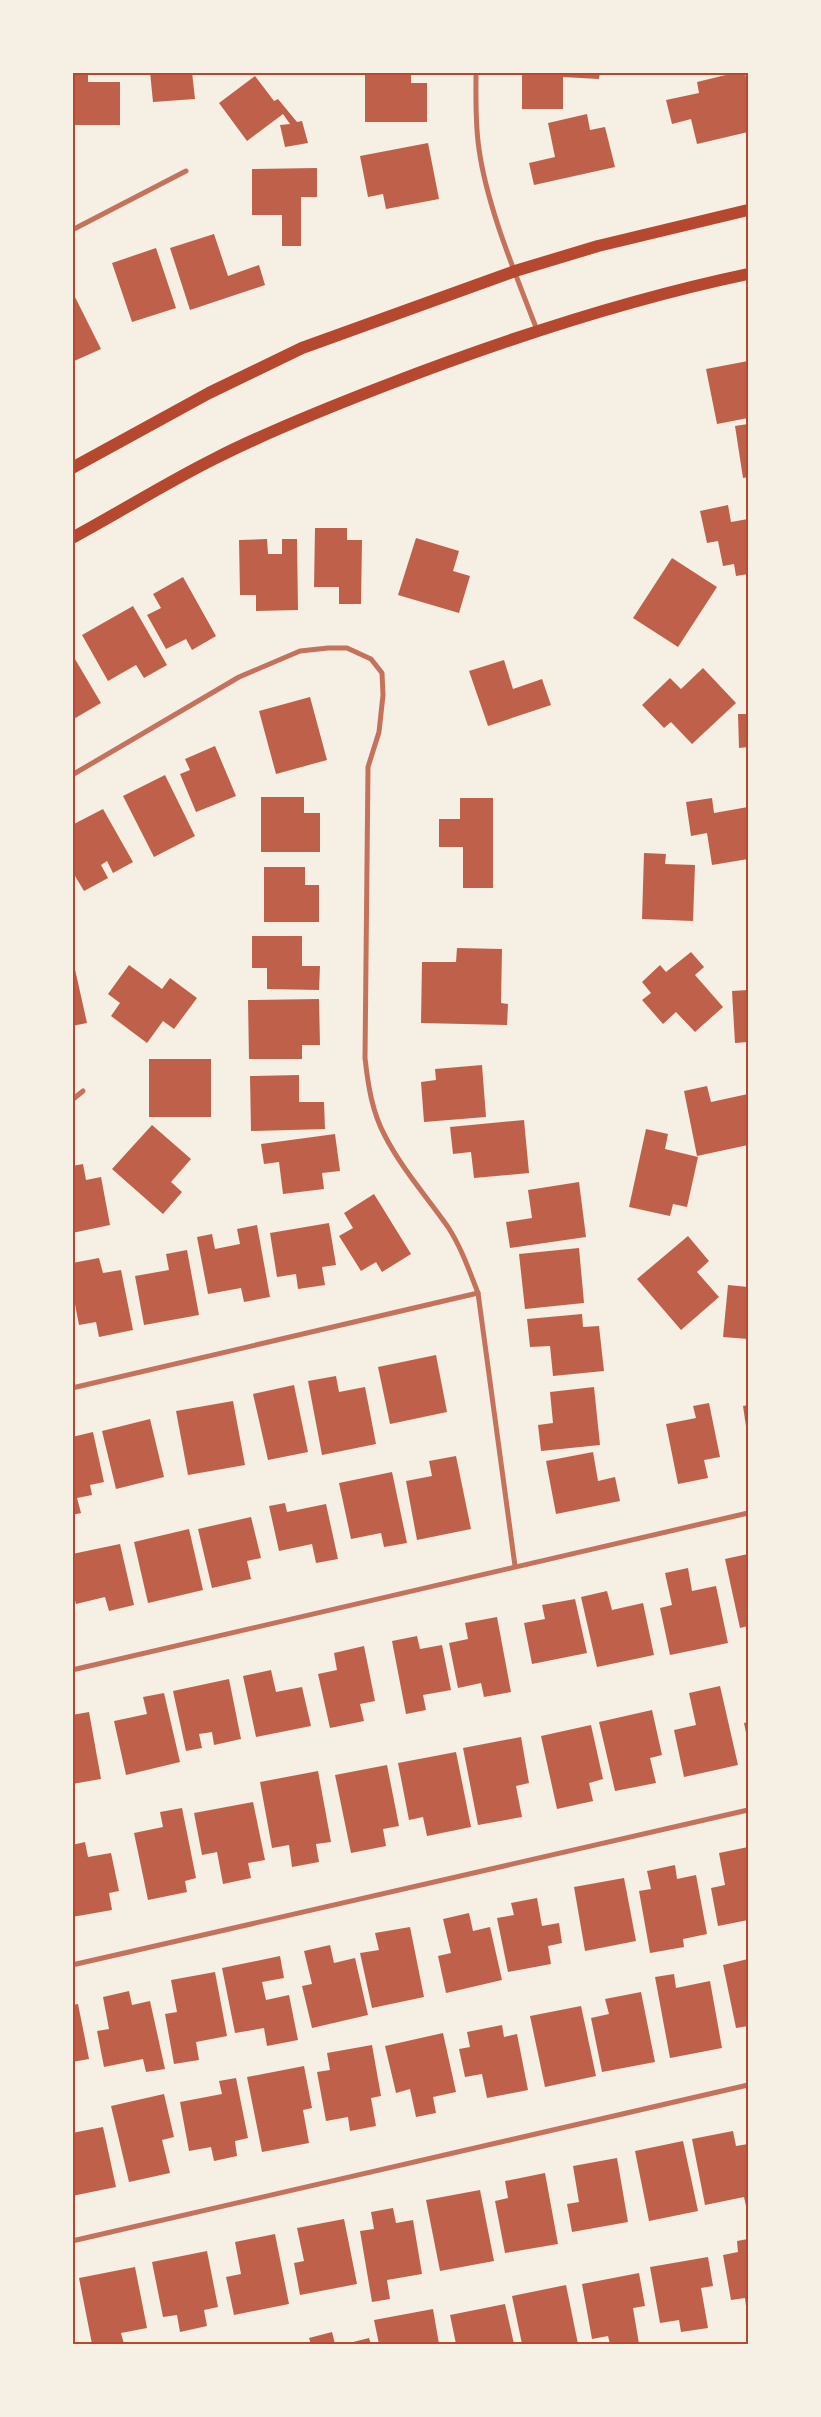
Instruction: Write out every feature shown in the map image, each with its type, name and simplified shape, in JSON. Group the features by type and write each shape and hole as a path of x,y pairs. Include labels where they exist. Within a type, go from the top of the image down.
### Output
{"main road":[{"path":"72,468 209,393 302,348 515,270 598,246 748,210"},
{"path":"72,538 215,459 322,410 430,368 538,331 632,302 748,274"}],"street":[{"path":"476,72 476,118 484,174 515,270 538,331"},
{"path":"72,230 186,171"},
{"path":"72,775 239,677 300,651 347,648 371,659 382,673 383,695 379,732 368,767 365,1058 368,1084 384,1136 413,1181 448,1228 466,1260 478,1293 515,1566"},
{"path":"72,1100 83,1091"},
{"path":"72,1388 478,1293"},
{"path":"72,1670 748,1513"},
{"path":"72,1965 748,1810"},
{"path":"72,2241 748,2084"}],"building":[{"path":"72,72 88,72 88,82 120,82 120,125 72,125"},
{"path":"150,72 192,72 195,99 153,102"},
{"path":"365,72 411,72 411,83 427,83 427,122 365,122"},
{"path":"522,72 600,72 599,79 563,77 563,109 522,109"},
{"path":"745,72 748,88 748,132 697,144 691,119 672,124 666,100 699,93 697,82"},
{"path":"255,76 274,101 278,99 297,122 302,121 308,143 285,147 280,125 290,124 283,114 247,141 219,103"},
{"path":"587,114 590,130 605,127 615,167 534,185 529,163 555,157 548,123"},
{"path":"428,143 439,199 386,209 383,194 368,197 360,156"},
{"path":"317,168 317,197 301,197 301,246 282,246 282,215 252,215 252,169"},
{"path":"214,234 228,276 259,265 265,285 190,310 170,248"},
{"path":"156,248 176,308 132,322 112,263"},
{"path":"72,291 101,349 72,362"},
{"path":"748,361 748,418 717,424 706,369"},
{"path":"748,424 748,477 743,478 735,426"},
{"path":"728,505 731,522 748,519 748,574 736,576 734,564 723,566 718,541 707,543 700,511"},
{"path":"315,528 347,528 347,540 362,540 361,604 339,604 339,587 314,587"},
{"path":"416,538 459,551 453,571 470,576 459,613 398,595"},
{"path":"267,539 268,554 282,554 282,539 297,539 298,610 256,611 256,595 240,595 239,540"},
{"path":"672,558 717,587 678,647 633,618"},
{"path":"183,577 216,636 192,650 186,639 166,649 147,615 161,608 153,594"},
{"path":"133,606 167,665 144,678 136,665 108,681 82,635"},
{"path":"72,654 101,703 72,720"},
{"path":"504,660 513,689 542,679 551,705 488,726 469,671"},
{"path":"703,668 736,703 692,744 671,722 664,728 642,705 670,678 681,689"},
{"path":"310,697 327,760 276,774 259,711"},
{"path":"738,714 748,714 748,747 739,748"},
{"path":"215,746 236,796 196,812 180,774 190,770 185,759"},
{"path":"165,775 195,836 154,857 123,796"},
{"path":"261,797 304,797 304,813 320,813 320,852 261,852"},
{"path":"460,798 493,798 493,888 463,888 463,847 439,847 439,819 460,819"},
{"path":"712,798 714,813 748,807 748,859 712,865 707,833 691,836 686,802"},
{"path":"103,809 133,862 113,873 107,861 101,865 108,878 84,891 72,871 72,825"},
{"path":"644,853 666,854 665,864 695,865 693,921 642,919"},
{"path":"264,867 305,867 305,885 319,885 319,922 264,922"},
{"path":"252,936 302,936 302,966 320,966 319,990 267,989 267,968 252,968"},
{"path":"457,948 502,949 501,1003 508,1004 507,1025 421,1023 422,962 456,962"},
{"path":"691,952 704,967 695,975 723,1007 695,1032 676,1012 663,1024 642,1000 651,993 642,982 660,965 666,972"},
{"path":"72,956 87,1023 72,1026"},
{"path":"129,965 162,989 170,978 197,998 174,1029 163,1021 147,1043 111,1016 120,1003 108,994"},
{"path":"748,990 748,1042 735,1043 732,991"},
{"path":"319,999 320,1045 302,1045 302,1059 249,1059 248,1000"},
{"path":"149,1059 211,1059 211,1117 149,1117"},
{"path":"482,1065 486,1117 424,1122 421,1082 436,1080 435,1069"},
{"path":"299,1075 299,1102 324,1102 325,1129 251,1131 250,1076"},
{"path":"707,1086 711,1102 748,1094 748,1145 697,1156 684,1091"},
{"path":"524,1120 529,1173 474,1178 471,1152 453,1154 450,1127"},
{"path":"152,1125 191,1159 171,1182 182,1192 163,1214 112,1169"},
{"path":"646,1129 668,1134 665,1149 698,1157 687,1207 673,1204 670,1216 629,1207"},
{"path":"335,1134 340,1171 322,1173 324,1189 283,1194 279,1162 264,1164 261,1144"},
{"path":"83,1164 86,1180 101,1177 110,1225 72,1233 72,1166"},
{"path":"579,1182 586,1237 510,1248 506,1222 532,1218 528,1190"},
{"path":"374,1194 411,1254 382,1272 376,1262 361,1271 339,1236 353,1228 344,1213"},
{"path":"329,1223 336,1265 322,1267 325,1285 298,1289 296,1274 277,1277 270,1233"},
{"path":"257,1225 270,1297 244,1302 241,1288 208,1294 197,1237 212,1234 215,1249 240,1244 237,1229"},
{"path":"688,1236 709,1261 697,1272 719,1297 681,1330 637,1279"},
{"path":"579,1248 584,1303 525,1309 519,1254"},
{"path":"187,1250 199,1315 144,1325 135,1276 169,1270 166,1254"},
{"path":"99,1258 103,1273 121,1270 133,1330 99,1337 96,1322 79,1325 72,1289 72,1263"},
{"path":"728,1285 748,1287 748,1339 723,1337"},
{"path":"582,1314 583,1327 599,1326 604,1371 553,1376 550,1346 530,1347 527,1319"},
{"path":"436,1355 447,1412 390,1424 378,1367"},
{"path":"336,1376 339,1392 365,1387 376,1444 322,1455 308,1381"},
{"path":"294,1385 308,1452 268,1460 253,1394"},
{"path":"594,1387 600,1445 541,1451 538,1425 553,1423 550,1392"},
{"path":"233,1401 245,1465 188,1475 176,1411"},
{"path":"709,1403 720,1457 704,1460 708,1478 678,1484 666,1424 696,1418 693,1406"},
{"path":"748,1405 748,1433 747,1433 743,1406"},
{"path":"150,1419 164,1477 116,1489 102,1431"},
{"path":"93,1432 104,1482 90,1485 92,1495 77,1498 81,1513 72,1515 72,1437"},
{"path":"593,1452 598,1481 615,1477 620,1501 556,1514 546,1461"},
{"path":"456,1456 471,1529 417,1540 406,1481 432,1476 429,1461"},
{"path":"392,1472 407,1543 384,1547 381,1533 351,1539 339,1483"},
{"path":"285,1503 287,1512 326,1504 338,1559 316,1563 312,1544 279,1551 269,1506"},
{"path":"251,1517 261,1558 247,1561 251,1579 212,1588 198,1529"},
{"path":"189,1529 203,1590 148,1603 134,1542"},
{"path":"120,1544 134,1605 109,1611 105,1597 76,1604 72,1590 72,1554"},
{"path":"748,1554 748,1626 740,1628 725,1559"},
{"path":"688,1568 692,1591 716,1586 728,1643 670,1655 660,1608 672,1605 665,1573"},
{"path":"607,1591 612,1610 643,1603 654,1655 597,1667 581,1597"},
{"path":"575,1599 587,1653 532,1664 524,1623 545,1619 542,1605"},
{"path":"497,1617 511,1692 484,1697 481,1683 458,1688 449,1643 468,1639 465,1623"},
{"path":"417,1636 420,1649 442,1645 451,1690 423,1695 426,1710 406,1714 392,1641"},
{"path":"364,1646 375,1701 360,1704 364,1721 330,1728 318,1674 337,1670 334,1653"},
{"path":"271,1670 276,1692 302,1687 311,1726 256,1737 243,1676"},
{"path":"229,1679 241,1739 214,1745 212,1732 199,1734 202,1748 186,1751 173,1691"},
{"path":"720,1686 738,1765 684,1777 674,1730 696,1725 689,1693"},
{"path":"164,1693 180,1762 126,1775 114,1721 147,1714 143,1697"},
{"path":"652,1710 662,1755 650,1758 656,1783 615,1791 599,1722"},
{"path":"89,1712 101,1779 72,1784 72,1715"},
{"path":"748,1722 748,1742 744,1723"},
{"path":"591,1725 603,1779 589,1783 593,1801 557,1809 541,1736"},
{"path":"521,1737 529,1783 516,1786 522,1817 478,1825 463,1748"},
{"path":"456,1752 471,1827 427,1836 423,1817 409,1820 398,1763"},
{"path":"387,1765 399,1826 383,1829 386,1846 351,1853 335,1775"},
{"path":"318,1771 331,1842 316,1844 319,1862 292,1867 289,1845 272,1848 260,1782"},
{"path":"253,1802 265,1860 248,1863 251,1878 223,1884 217,1852 202,1855 194,1813"},
{"path":"182,1808 196,1878 185,1881 187,1892 148,1900 134,1833 163,1827 160,1812"},
{"path":"85,1842 88,1857 111,1853 119,1891 109,1893 112,1910 72,1917 72,1845"},
{"path":"748,1847 748,1920 718,1926 711,1888 725,1885 719,1853"},
{"path":"675,1865 677,1879 696,1875 707,1934 683,1939 684,1947 650,1953 639,1891 651,1889 647,1871"},
{"path":"624,1878 636,1941 585,1951 574,1887"},
{"path":"537,1898 542,1926 559,1923 562,1943 548,1946 551,1964 508,1972 497,1918 514,1915 511,1903"},
{"path":"469,1913 473,1931 490,1927 502,1980 446,1993 438,1956 451,1953 443,1919"},
{"path":"410,1927 424,1997 372,2008 360,1953 379,1950 375,1933"},
{"path":"330,1945 334,1963 355,1958 368,2015 312,2028 302,1986 312,1984 304,1951"},
{"path":"280,1956 284,1978 262,1982 266,2000 289,1995 298,2040 267,2046 264,2028 235,2033 222,1968"},
{"path":"748,1959 748,2026 736,2028 723,1965"},
{"path":"215,1972 227,2036 196,2042 199,2060 174,2064 165,2014 177,2012 171,1980"},
{"path":"674,1974 676,1988 710,1981 722,2048 670,2058 655,1977"},
{"path":"129,1991 132,2005 150,2001 165,2069 146,2072 143,2059 104,2067 97,2031 109,2029 103,1997"},
{"path":"641,1992 655,2062 602,2072 591,2018 609,2014 605,1999"},
{"path":"78,2004 89,2059 72,2062 72,2005"},
{"path":"581,2006 596,2076 545,2087 530,2016"},
{"path":"502,2025 504,2037 517,2034 528,2090 487,2098 482,2074 465,2077 459,2049 470,2047 467,2032"},
{"path":"443,2033 456,2092 433,2097 436,2113 416,2117 410,2089 396,2093 385,2046"},
{"path":"372,2045 381,2096 371,2098 376,2126 350,2131 348,2117 326,2121 317,2072 330,2070 327,2053"},
{"path":"304,2066 312,2108 303,2110 309,2143 262,2152 247,2077"},
{"path":"236,2078 248,2138 235,2141 237,2156 214,2161 211,2147 189,2151 180,2102 222,2094 219,2081"},
{"path":"164,2094 174,2137 162,2140 170,2173 129,2182 111,2106"},
{"path":"103,2127 116,2187 72,2196 72,2133"},
{"path":"733,2131 736,2146 748,2144 748,2215 744,2197 705,2205 692,2139"},
{"path":"683,2141 698,2211 649,2221 635,2151"},
{"path":"617,2158 628,2222 572,2232 567,2204 579,2202 573,2166"},
{"path":"545,2173 558,2244 505,2253 495,2201 508,2198 505,2181"},
{"path":"480,2190 494,2261 440,2271 426,2200"},
{"path":"393,2208 396,2223 413,2220 422,2274 387,2280 390,2299 372,2302 360,2231 374,2229 371,2212"},
{"path":"344,2219 357,2284 300,2295 294,2263 304,2261 297,2228"},
{"path":"275,2234 289,2304 234,2315 226,2277 241,2274 235,2242"},
{"path":"748,2239 747,2314 745,2298 731,2300 723,2255 738,2252 737,2241"},
{"path":"207,2251 218,2307 204,2310 207,2326 180,2332 177,2315 163,2317 152,2262"},
{"path":"708,2257 713,2286 701,2288 708,2328 681,2332 679,2320 660,2323 650,2267"},
{"path":"135,2267 147,2328 121,2333 124,2344 92,2344 79,2278"},
{"path":"639,2273 645,2306 633,2308 639,2344 610,2344 608,2336 592,2339 582,2284"},
{"path":"566,2285 578,2344 522,2344 512,2296"},
{"path":"505,2304 514,2344 456,2344 450,2315"},
{"path":"433,2309 439,2344 379,2344 374,2320"},
{"path":"332,2332 335,2344 311,2344 309,2338"},
{"path":"369,2338 371,2344 345,2344"}]}
